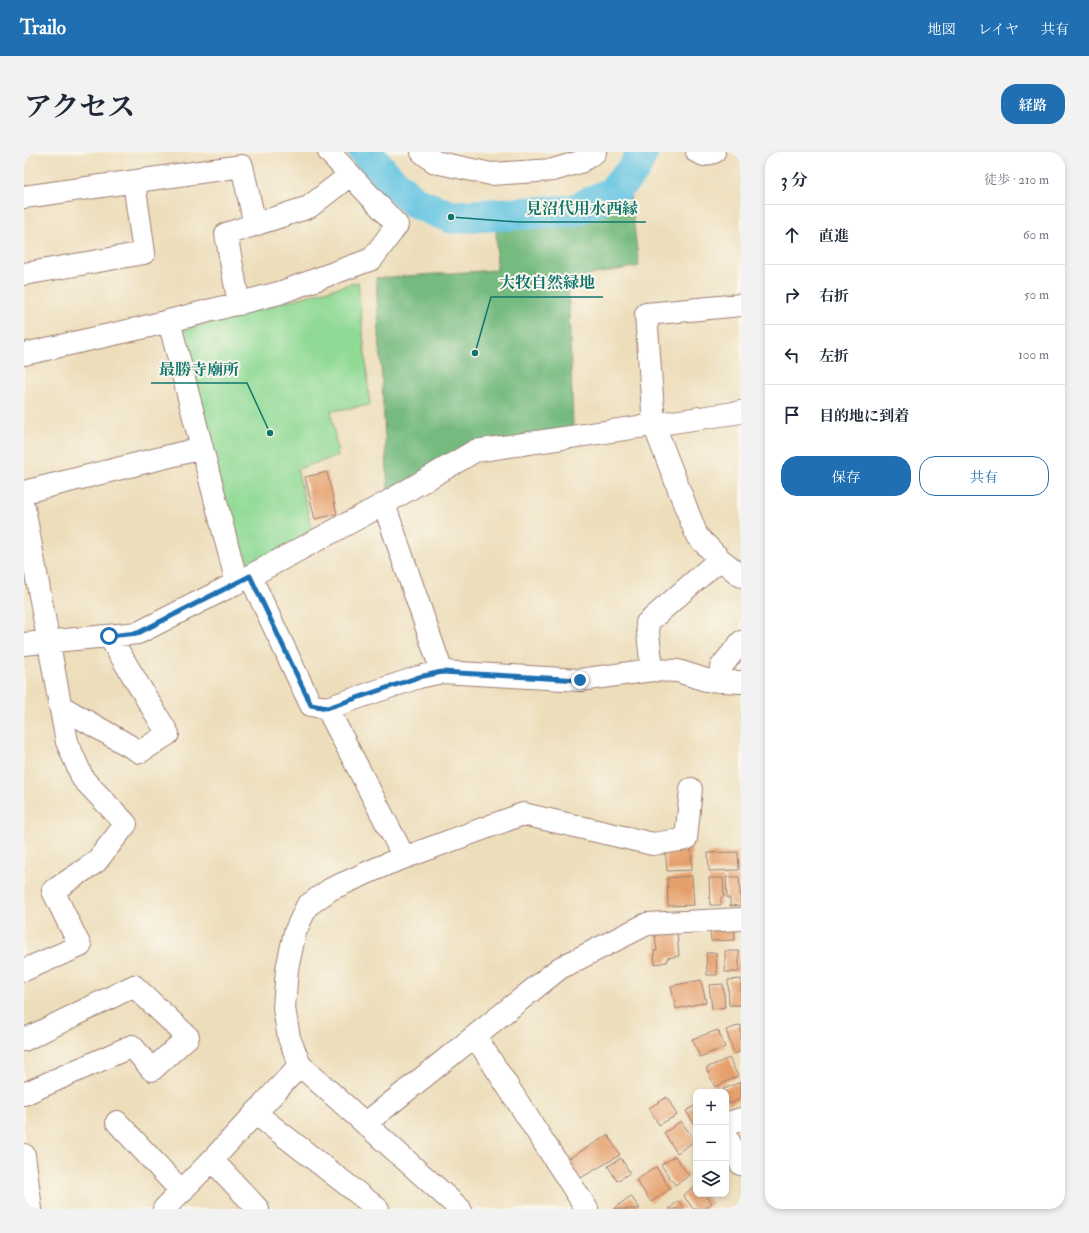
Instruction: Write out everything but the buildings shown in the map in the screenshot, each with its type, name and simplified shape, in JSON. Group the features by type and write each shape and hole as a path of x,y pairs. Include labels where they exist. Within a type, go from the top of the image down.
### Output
{"street":[{"path":"24,354 279,294 372,259 397,225 329,152"},
{"path":"422,152 434,162 491,174 553,170 580,162 596,152"},
{"path":"697,152 704,156 714,152"},
{"path":"24,197 242,166 255,225"},
{"path":"239,304 226,234 309,207 350,174"},
{"path":"24,274 144,253 134,182"},
{"path":"741,305 646,314 654,425 697,536 720,559 741,576"},
{"path":"169,321 202,448 244,579 311,705 327,708 419,677 442,672 580,680 652,670 678,671 706,680 741,682"},
{"path":"24,644 138,633 244,579 384,504 475,450 741,412"},
{"path":"24,492 202,448"},
{"path":"384,504 442,672"},
{"path":"24,508 67,742 82,779 126,824 96,862 53,891 80,946 24,970"},
{"path":"652,670 647,623 720,559"},
{"path":"60,706 140,752 168,734 109,636"},
{"path":"719,681 721,667 741,642"},
{"path":"327,708 404,857"},
{"path":"460,1209 300,1065 288,1038 284,1008 287,969 295,932 307,906 331,889 404,857 523,814 653,844 686,839 691,789"},
{"path":"366,1123 560,968 647,924 741,918"},
{"path":"24,1040 134,986 188,1037 152,1070 132,1046 24,1094"},
{"path":"475,1036 585,1208"},
{"path":"164,1209 182,1192 300,1065"},
{"path":"255,1113 378,1209"},
{"path":"729,1123 741,1119"},
{"path":"117,1122 182,1192"},
{"path":"729,1142 741,1164"},
{"path":"24,1155 31,1209"},
{"path":"212,1160 258,1209"}],"green space":[{"path":"630,194 639,266 568,279 573,427 388,490 376,278 497,270 496,227 566,222"},
{"path":"358,282 370,405 331,411 338,456 297,469 313,531 242,569 179,331"}],"waterway":[{"path":"365,152 388,178 416,203 451,217 573,211 612,193 634,169 642,152"}],"place":[{"name":"見沼代用水西縁","path":"451,217"},
{"name":"大牧自然緑地","path":"475,353"},
{"name":"最勝寺廟所","path":"270,433"}],"route":[{"path":"109,636 138,633 250,576 311,705 327,708 419,677 442,672 580,680"}]}
